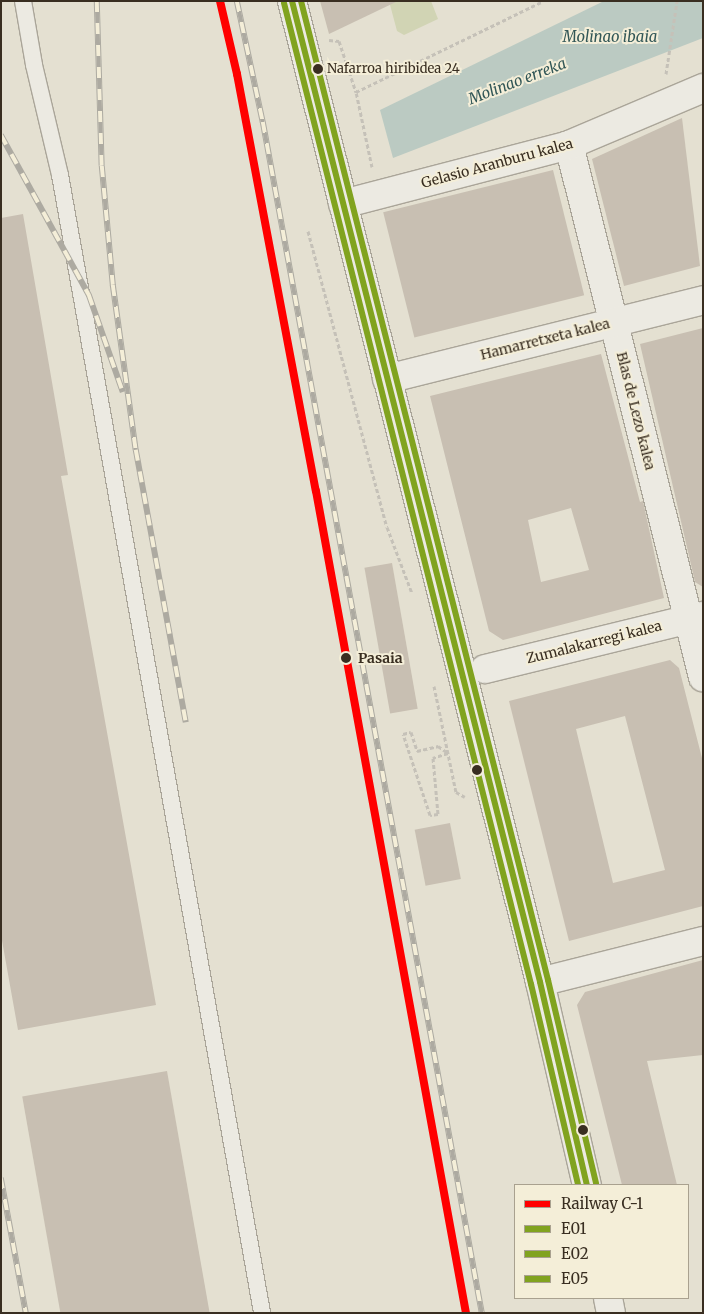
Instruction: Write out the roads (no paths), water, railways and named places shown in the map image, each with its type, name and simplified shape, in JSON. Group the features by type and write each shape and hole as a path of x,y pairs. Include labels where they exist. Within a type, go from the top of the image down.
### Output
{"street":[{"path":"292,1 540,982 587,1184"},
{"name":"Gelasio Aranburu kalea","path":"343,204 569,145 703,88"},
{"name":"Blas de Lezo kalea","path":"569,145 614,322 696,618 703,677"},
{"name":"Hamarretxeta kalea","path":"387,379 703,300"},
{"name":"Zumalakarregi kalea","path":"484,669 696,618"},
{"path":"540,982 703,941"},
{"path":"608,1299 610,1313"}],"lane":[{"path":"23,1 34,65 62,191 262,1313"}],"water":[{"name":"Molinao ibaia","path":"604,1 703,1 703,38 393,158 380,110"}],"railway":[{"path":"97,1 102,166 113,285 136,450 186,722"},
{"path":"237,1 263,122 482,1313"},
{"path":"1,135 89,295 123,392"},
{"path":"1,1178 26,1313"}],"rail line":[{"name":"C-1","path":"220,1 237,74 316,491 466,1313"}],"place":[{"name":"Nafarroa hiribidea 24","path":"318,69"},
{"name":"Pasaia","path":"346,658"}],"water label":[{"name":"Molinao erreka","path":"517,81"}]}
